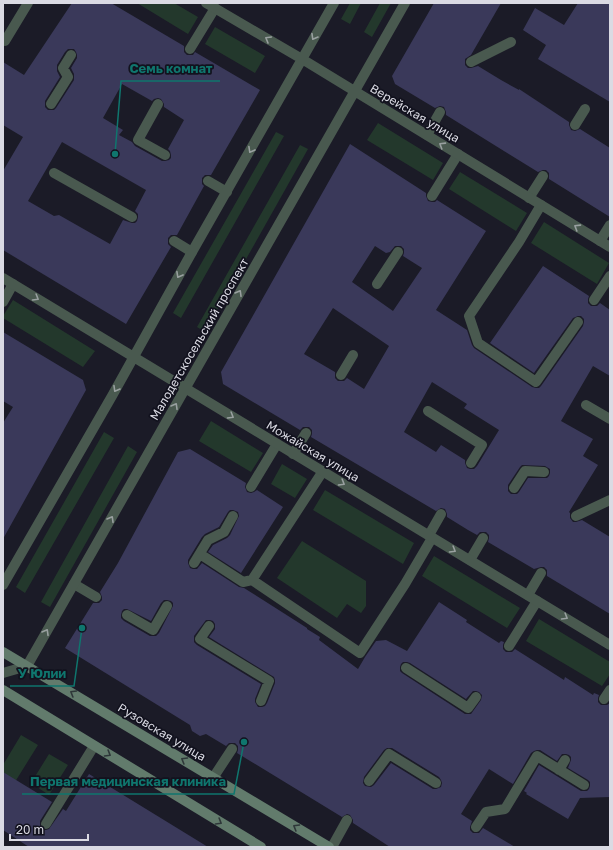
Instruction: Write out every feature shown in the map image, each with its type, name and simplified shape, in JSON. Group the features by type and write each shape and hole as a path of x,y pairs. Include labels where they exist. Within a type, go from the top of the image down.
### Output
{"street":[{"path":"5,41 28,3"},
{"name":"Верейская улица","path":"206,3 355,91 610,247"},
{"path":"3,585 334,3"},
{"name":"Малодетскосельский проспект","path":"27,666 405,3"},
{"path":"190,49 215,8"},
{"path":"471,62 510,42"},
{"path":"51,104 68,77 63,68 70,55"},
{"path":"158,104 138,140 165,155"},
{"path":"575,125 585,109"},
{"path":"426,135 440,112"},
{"path":"432,196 458,154"},
{"path":"54,173 132,217"},
{"path":"529,198 543,176"},
{"path":"208,181 227,192"},
{"path":"541,205 519,242 469,316 478,343 536,382 578,322"},
{"path":"600,241 610,225"},
{"path":"174,241 192,252"},
{"path":"377,284 398,252"},
{"path":"594,300 610,276"},
{"name":"Можайская улица","path":"3,278 610,645"},
{"path":"3,302 13,284"},
{"path":"341,375 353,355"},
{"path":"586,405 610,419"},
{"path":"428,411 482,445 471,463"},
{"path":"293,454 306,433"},
{"path":"251,487 277,444"},
{"path":"514,488 525,471 544,472"},
{"path":"233,516 224,532 208,540 197,558 236,580 243,582 252,580 323,472"},
{"path":"576,516 610,500"},
{"path":"252,580 360,653 405,584 441,514"},
{"path":"470,560 483,538"},
{"path":"528,595 541,572"},
{"path":"74,584 96,597"},
{"path":"509,646 537,601"},
{"path":"127,615 152,630 167,606"},
{"path":"208,626 200,639 269,681 261,701"},
{"name":"Рузовская улица","path":"3,652 330,847"},
{"path":"3,673 27,666"},
{"path":"406,668 468,708 476,697"},
{"path":"3,690 261,847"},
{"path":"604,699 610,690"},
{"path":"46,824 94,746"},
{"path":"214,778 232,749"},
{"path":"369,781 389,754 436,783"},
{"path":"476,827 486,812 505,809 537,756 584,785"},
{"path":"559,770 565,760"},
{"path":"330,847 347,820"}],"green space":[{"path":"137,3 174,3 198,17 188,34"},
{"path":"350,3 361,3 350,24 341,19"},
{"path":"380,3 391,3 372,37 364,32"},
{"path":"215,27 265,56 255,73 205,44"},
{"path":"378,123 443,163 433,180 367,140"},
{"path":"276,132 284,136 181,318 173,313"},
{"path":"300,145 308,149 205,332 197,327"},
{"path":"460,172 527,213 516,231 449,189"},
{"path":"544,222 609,263 597,284 531,243"},
{"path":"13,300 95,351 83,367 3,318"},
{"path":"211,421 263,453 251,472 199,441"},
{"path":"104,432 114,438 25,593 16,587"},
{"path":"128,446 137,452 50,607 41,602"},
{"path":"282,464 307,479 295,498 271,484"},
{"path":"325,490 414,543 403,564 313,510"},
{"path":"302,541 366,581 366,606 361,613 347,604 337,618 277,578"},
{"path":"434,556 520,608 507,628 422,576"},
{"path":"539,619 610,662 610,674 602,686 526,641"},
{"path":"21,735 38,745 5,798 3,796 3,765"},
{"path":"49,754 68,765 49,795 31,783"}],"building":[{"path":"72,3 111,3 184,46 184,52 187,55 193,55 195,52 260,90 211,175 205,175 202,178 202,184 204,186 177,235 171,235 168,238 168,244 171,247 126,324 3,250 3,171 23,137 3,125 3,62 24,75","holes":["68,49 74,49 77,55 77,58 71,68 74,74 74,80 56,108 54,110 48,110 45,107 45,101 60,77 57,71 57,65","122,84 152,101 158,98 161,99 164,107 184,120 168,149 170,151 171,158 169,160 162,161 119,135 123,130 103,118","62,142 146,190 135,211 138,214 137,221 132,223 123,220 110,244 59,215 54,216 28,201"]},
{"path":"434,3 501,3 471,55 465,59 465,65 468,68 478,66 519,89 569,122 571,130 575,131 580,129 610,148 610,217 549,179 549,173 546,170 538,172 446,115 444,107 440,106 435,108 395,84 392,76"},
{"path":"578,3 610,3 610,102 538,59 546,45 523,30 535,8 564,25"},
{"path":"350,144 426,193 428,201 435,202 437,200 486,231 436,310 467,330 474,348 532,387 539,388 541,386 583,326 584,322 584,319 581,316 573,318 534,373 490,343 543,266 589,296 588,303 591,306 597,306 600,303 610,310 610,376 593,366 561,421 593,439 583,456 598,465 569,512 570,518 573,522 582,520 610,537 610,614 547,576 547,570 544,567 534,569 488,542 489,535 486,532 480,532 477,535 468,530 447,517 445,509 441,508 436,511 311,437 312,430 309,427 303,427 300,430 223,384 221,372","holes":["375,246 386,253 390,252 395,246 401,246 404,249 403,256 422,268 393,311 352,282","333,308 389,346 364,389 347,378 344,381 338,381 335,378 335,372 304,354","432,382 467,404 464,408 499,430 474,469 467,468 465,460 441,445 436,452 404,432","522,465 545,466 550,469 550,473 547,478 528,478 517,494 511,494 508,491 508,485"]},
{"path":"3,332 83,380 86,390 3,539 3,423 13,407 3,401"},
{"path":"190,449 246,483 245,487 247,492 251,493 257,490 283,507 241,573 208,552 213,545 230,535 239,516 238,512 233,510 228,512 219,527 202,537 188,560 190,568 197,569 202,563 239,587 244,588 320,637 319,640 358,669 376,641 386,640 407,651 439,602 467,620 466,622 499,643 501,641 504,642 503,649 506,652 512,652 515,649 564,680 565,677 593,695 594,693 599,695 598,702 601,705 607,705 610,703 610,797 580,798 568,819 526,794 527,793 524,791 539,765 581,791 587,791 590,786 590,782 588,780 568,768 571,760 569,755 562,754 557,761 540,750 537,750 531,753 513,784 489,769 461,814 472,821 470,830 473,833 479,833 483,828 515,847 390,847 353,823 350,815 347,814 342,817 237,753 238,746 235,743 229,743 226,746 206,734 200,736 192,731 190,725 65,648 93,603 99,603 102,600 100,592 118,563 178,452","holes":["164,600 167,600 171,601 173,606 156,636 150,636 121,618 122,611 127,609 151,621","206,620 213,621 215,624 215,629 209,637 274,677 275,683 265,706 258,707 255,702 261,684 197,645 194,642 194,636","403,662 410,663 466,699 473,691 479,692 482,695 481,700 471,714 465,714 402,673 400,671 401,664","387,748 392,748 439,777 442,783 441,787 433,789 391,763 374,785 371,787 365,786 363,783 364,777"]},
{"path":"3,772 52,802 40,821 40,827 43,830 49,829 63,809 66,811 89,774 208,847 29,847 3,830"}],"place":[{"name":"Семь комнат","path":"115,154"},
{"name":"У Юлии","path":"82,628"},
{"name":"Первая медицинская клиника","path":"244,742"}]}
